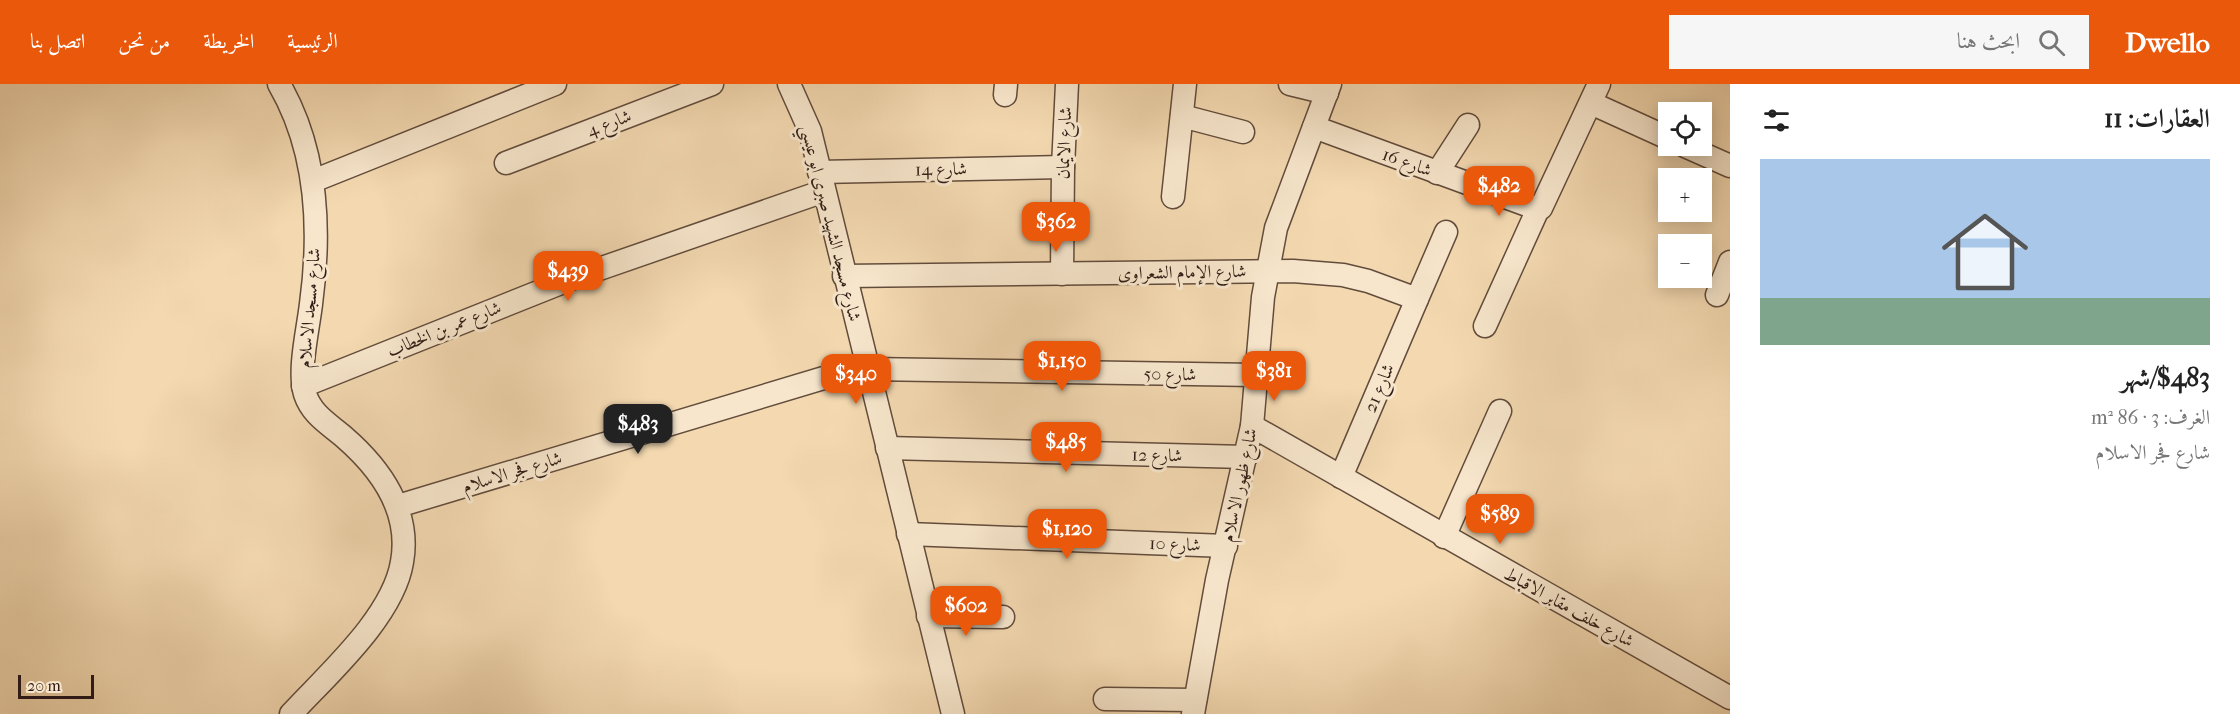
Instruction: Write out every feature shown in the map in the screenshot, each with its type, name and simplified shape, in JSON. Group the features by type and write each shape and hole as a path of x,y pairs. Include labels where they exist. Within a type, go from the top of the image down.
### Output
{"street":[{"name":"شارع مسجد الاسلام","path":"279,84 296,119 313,182 316,215 314,280 302,375 303,386 317,415 354,445 386,484 398,506 403,534 402,562 395,589 381,614 291,714"},
{"path":"313,182 555,84"},
{"name":"شارع 4","path":"506,163 712,84"},
{"name":"شارع مسجد الشهيد صبرى ابو عيسي","path":"789,84 810,131 953,714"},
{"name":"شارع الايمان","path":"1062,274 1063,167 1067,84"},
{"path":"1173,197 1185,84"},
{"path":"1290,84 1328,88"},
{"name":"شارع ظهور الاسلام","path":"1194,707 1217,580 1246,457 1263,297 1276,228 1328,88"},
{"path":"1485,326 1595,93 1658,132"},
{"path":"1182,116 1243,132"},
{"path":"1437,173 1468,125"},
{"name":"شارع 16","path":"1314,127 1538,210"},
{"path":"1708,156 1730,166"},
{"name":"شارع 14","path":"821,181 1063,167"},
{"name":"شارع عمر بن الخطاب","path":"303,386 821,181"},
{"name":"شارع 21","path":"1341,477 1446,232"},
{"path":"1716,295 1730,262"},
{"name":"شارع الإمام الشعراوى","path":"844,276 1318,272 1343,275 1376,284 1417,300"},
{"name":"شارع 50","path":"867,367 1256,375"},
{"name":"شارع فجر الاسلام","path":"398,506 867,367"},
{"path":"1444,537 1500,411"},
{"name":"شارع خلف مقابر الاقباط","path":"1251,426 1730,698"},
{"name":"شارع 12","path":"887,448 1246,457"},
{"name":"شارع 10","path":"908,534 1226,546"},
{"path":"928,616 1004,617"},
{"path":"1105,699 1194,707"}]}
